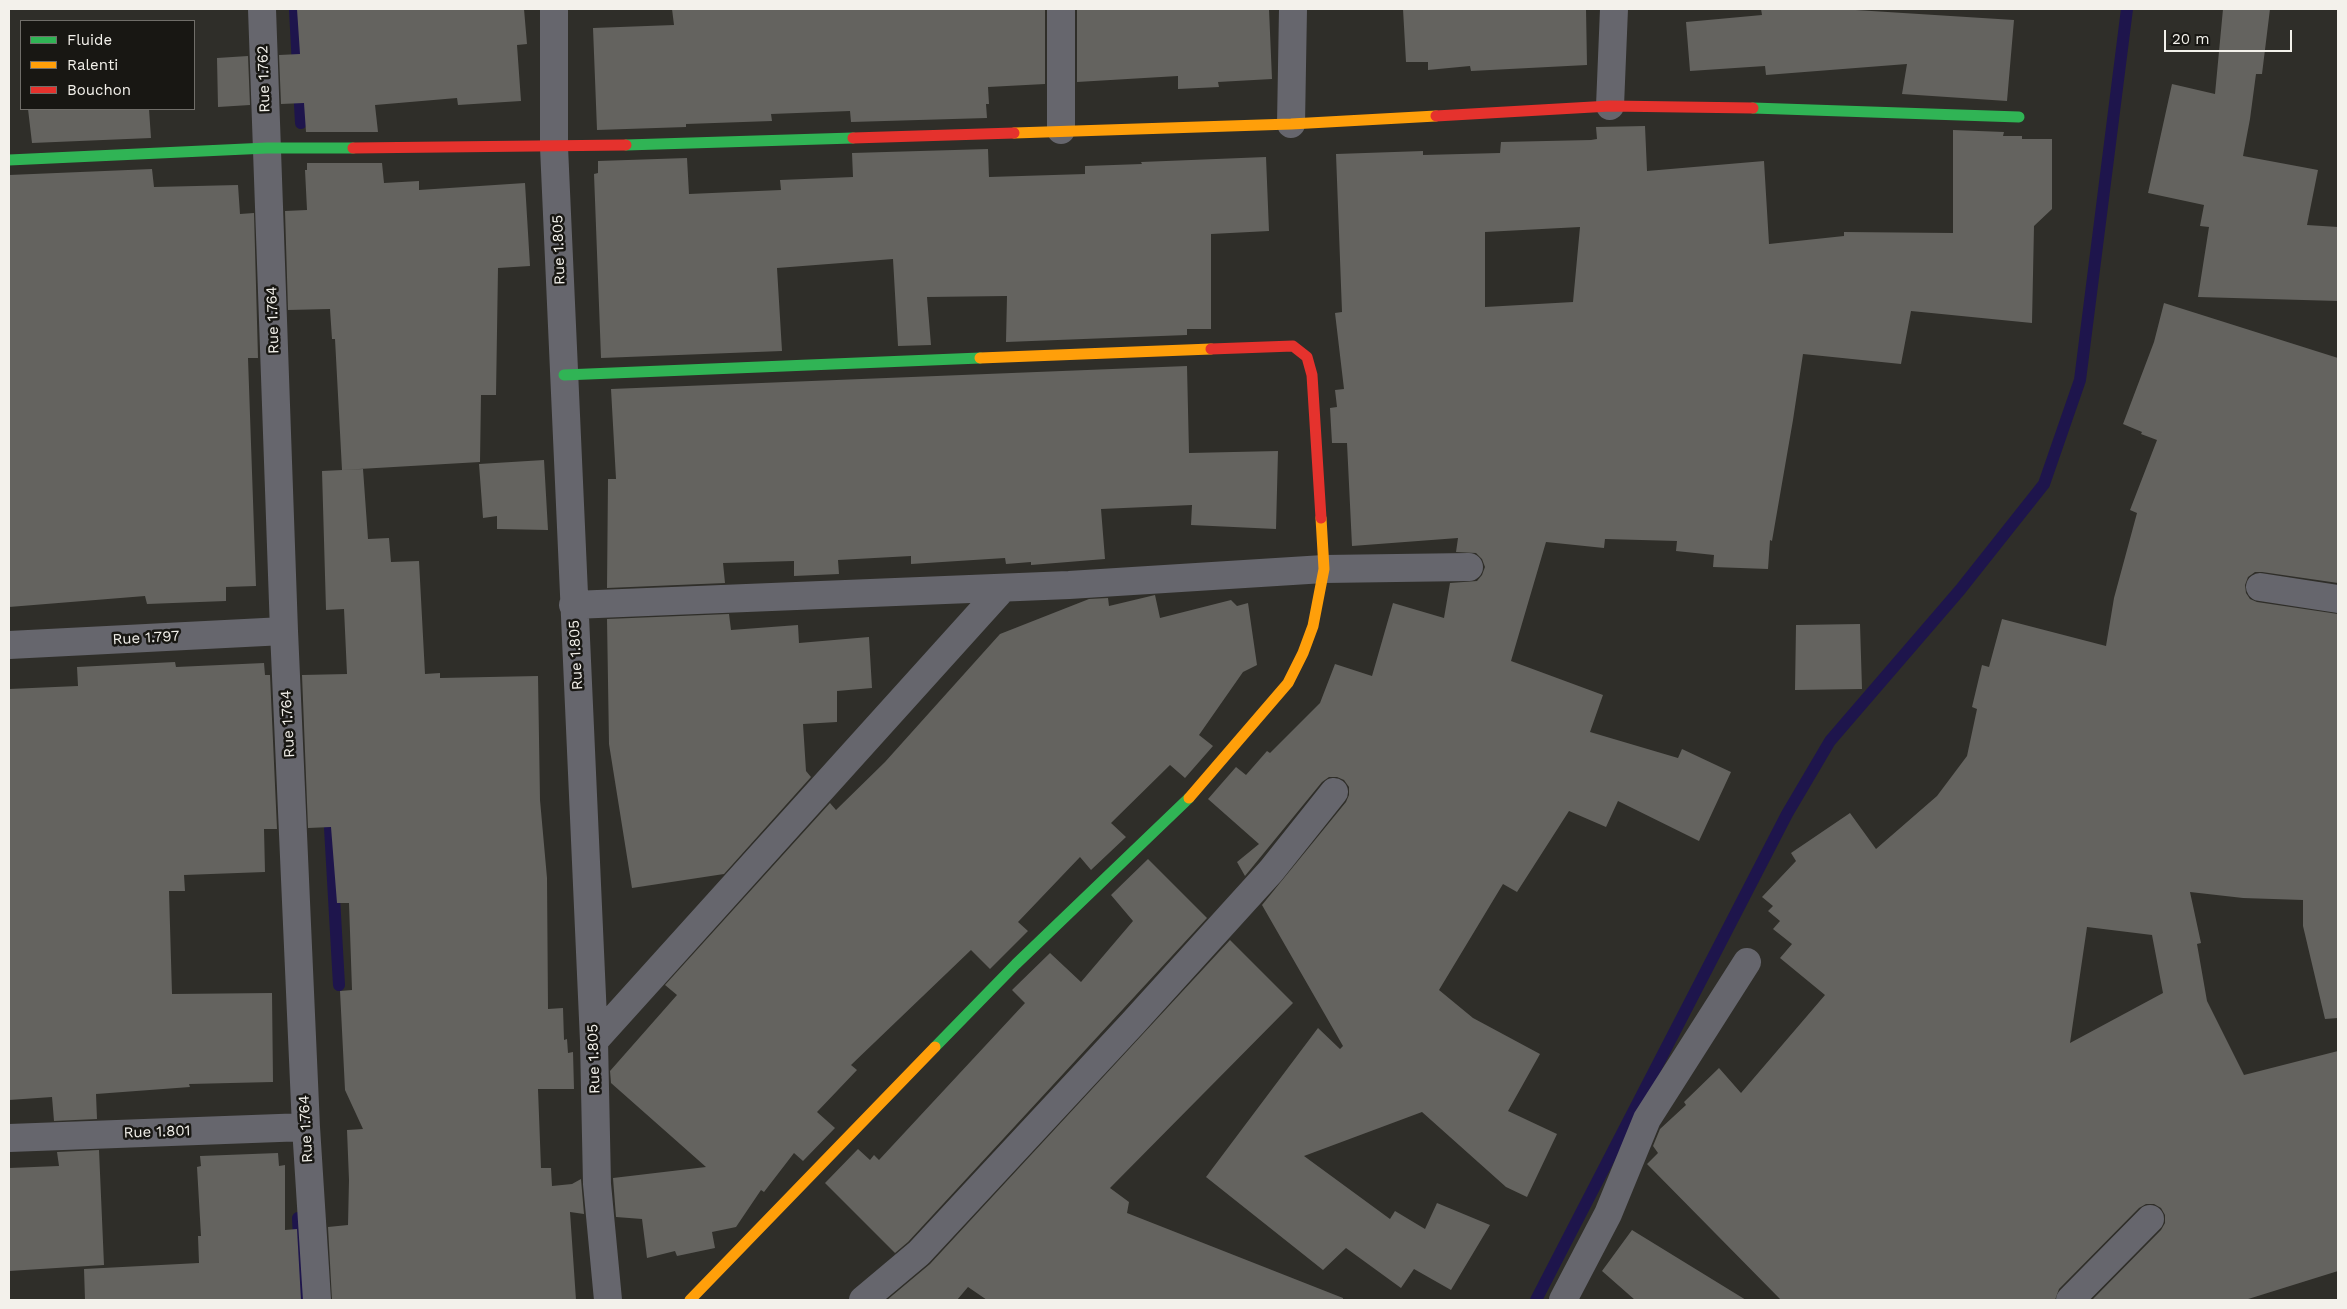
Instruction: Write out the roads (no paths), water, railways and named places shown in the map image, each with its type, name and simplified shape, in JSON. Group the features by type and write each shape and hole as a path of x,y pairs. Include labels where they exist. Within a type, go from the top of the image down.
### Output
{"street":[{"name":"Rue 1.762","path":"262,9 267,148"},
{"name":"Rue 1.805","path":"554,9 554,148 594,1041 597,1184 608,1300"},
{"path":"1061,9 1061,130"},
{"path":"1291,124 1293,9"},
{"path":"1610,106 1614,9"},
{"path":"9,160 267,148 554,148 1291,124 1610,106 1842,110 2019,117"},
{"name":"Rue 1.764","path":"267,148 284,631 306,1127 317,1300"},
{"path":"564,375 1293,346 1307,357 1312,374 1324,569 1313,626 1304,653 1288,683 1199,785 1016,964 690,1300"},
{"path":"573,605 1003,588 1324,569 1469,567"},
{"path":"2260,587 2338,599"},
{"path":"594,1041 1003,588"},
{"name":"Rue 1.797","path":"9,645 284,631"},
{"path":"863,1300 919,1253 1120,1037 1272,871 1334,792"},
{"path":"1563,1300 1608,1214 1647,1119 1747,962"},
{"name":"Rue 1.801","path":"9,1138 306,1127"},
{"path":"2070,1300 2150,1219"}],"waterway":[{"path":"1536,1300 1787,814 1830,741 1960,590 2044,484 2080,380 2127,9"},
{"path":"295,10 301,123"},
{"path":"329,810 339,985"},
{"path":"298,1218 302,1300"}]}
